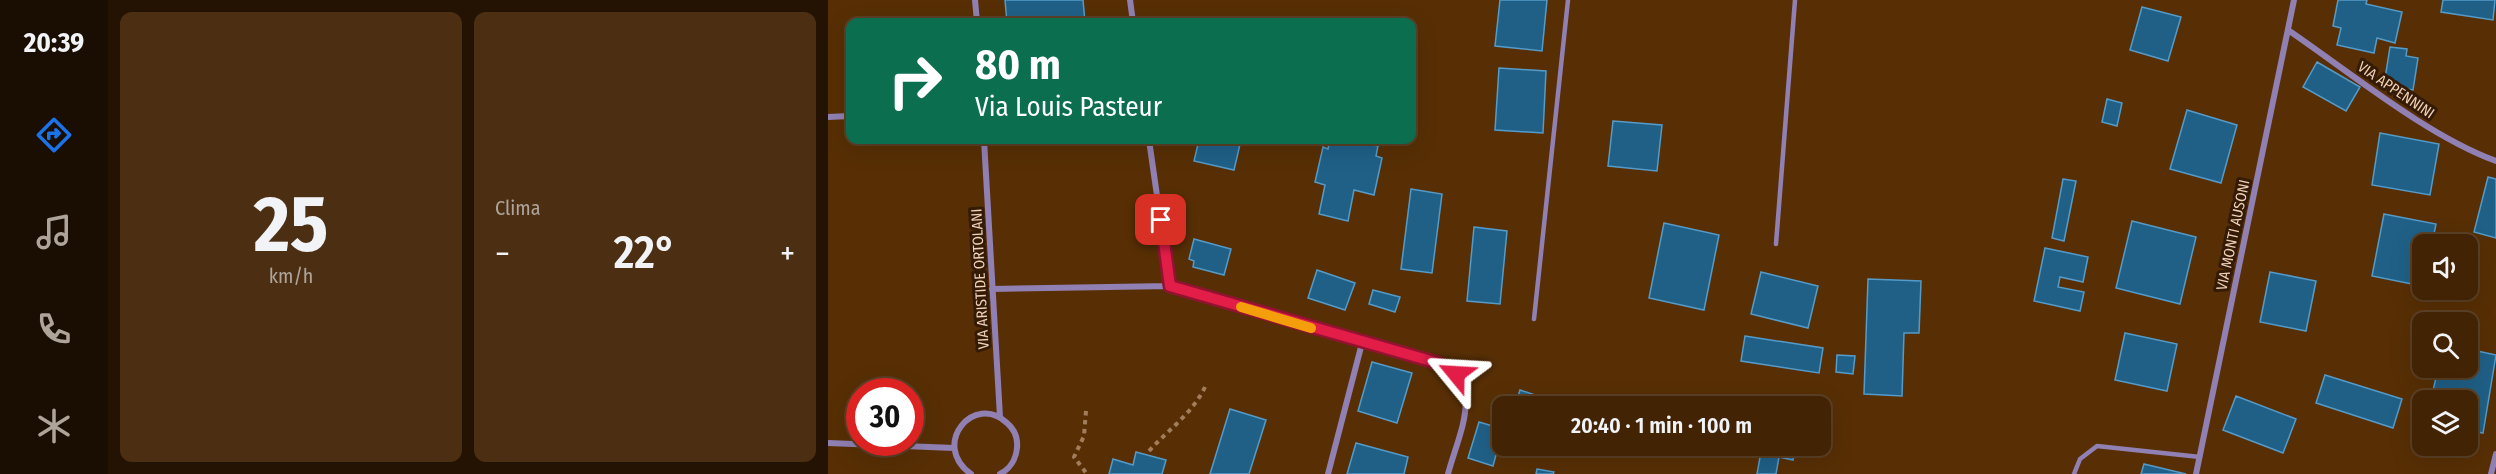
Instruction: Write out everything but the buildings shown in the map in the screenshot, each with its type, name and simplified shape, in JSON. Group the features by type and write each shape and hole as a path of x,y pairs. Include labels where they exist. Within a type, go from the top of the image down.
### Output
{"street":[{"path":"975,0 977,18"},
{"path":"1130,0 1132,18"},
{"name":"VIA MONTI AUSONI","path":"2196,474 2294,0"},
{"name":"VIA APPENNINI","path":"2288,30 2437,132 2496,161"},
{"path":"828,117 846,116"},
{"name":"VIA ARISTIDE ORTOLANI","path":"984,144 1000,417"},
{"path":"1150,144 1170,286"},
{"path":"992,288 1170,286 1438,363 1461,379 1467,399 1448,474"},
{"path":"1328,474 1362,343"},
{"path":"971,474 957,459 954,448 955,439 964,422 981,414 1000,417 1015,433 1017,454 1012,464 1000,474"},
{"path":"828,442 954,448"},
{"path":"2491,474 2496,454"}],"lane":[{"path":"1534,319 1568,0"},
{"path":"1776,244 1795,0"},
{"path":"2074,474 2080,459 2097,446 2199,457"}],"path":[{"path":"1149,451 1185,417 1205,387"},
{"path":"1086,411 1084,436 1074,457 1087,474"}],"slow traffic":[{"path":"1241,307 1311,328"}],"route":[{"path":"1161,220 1170,286 1438,363 1456,374"}]}
